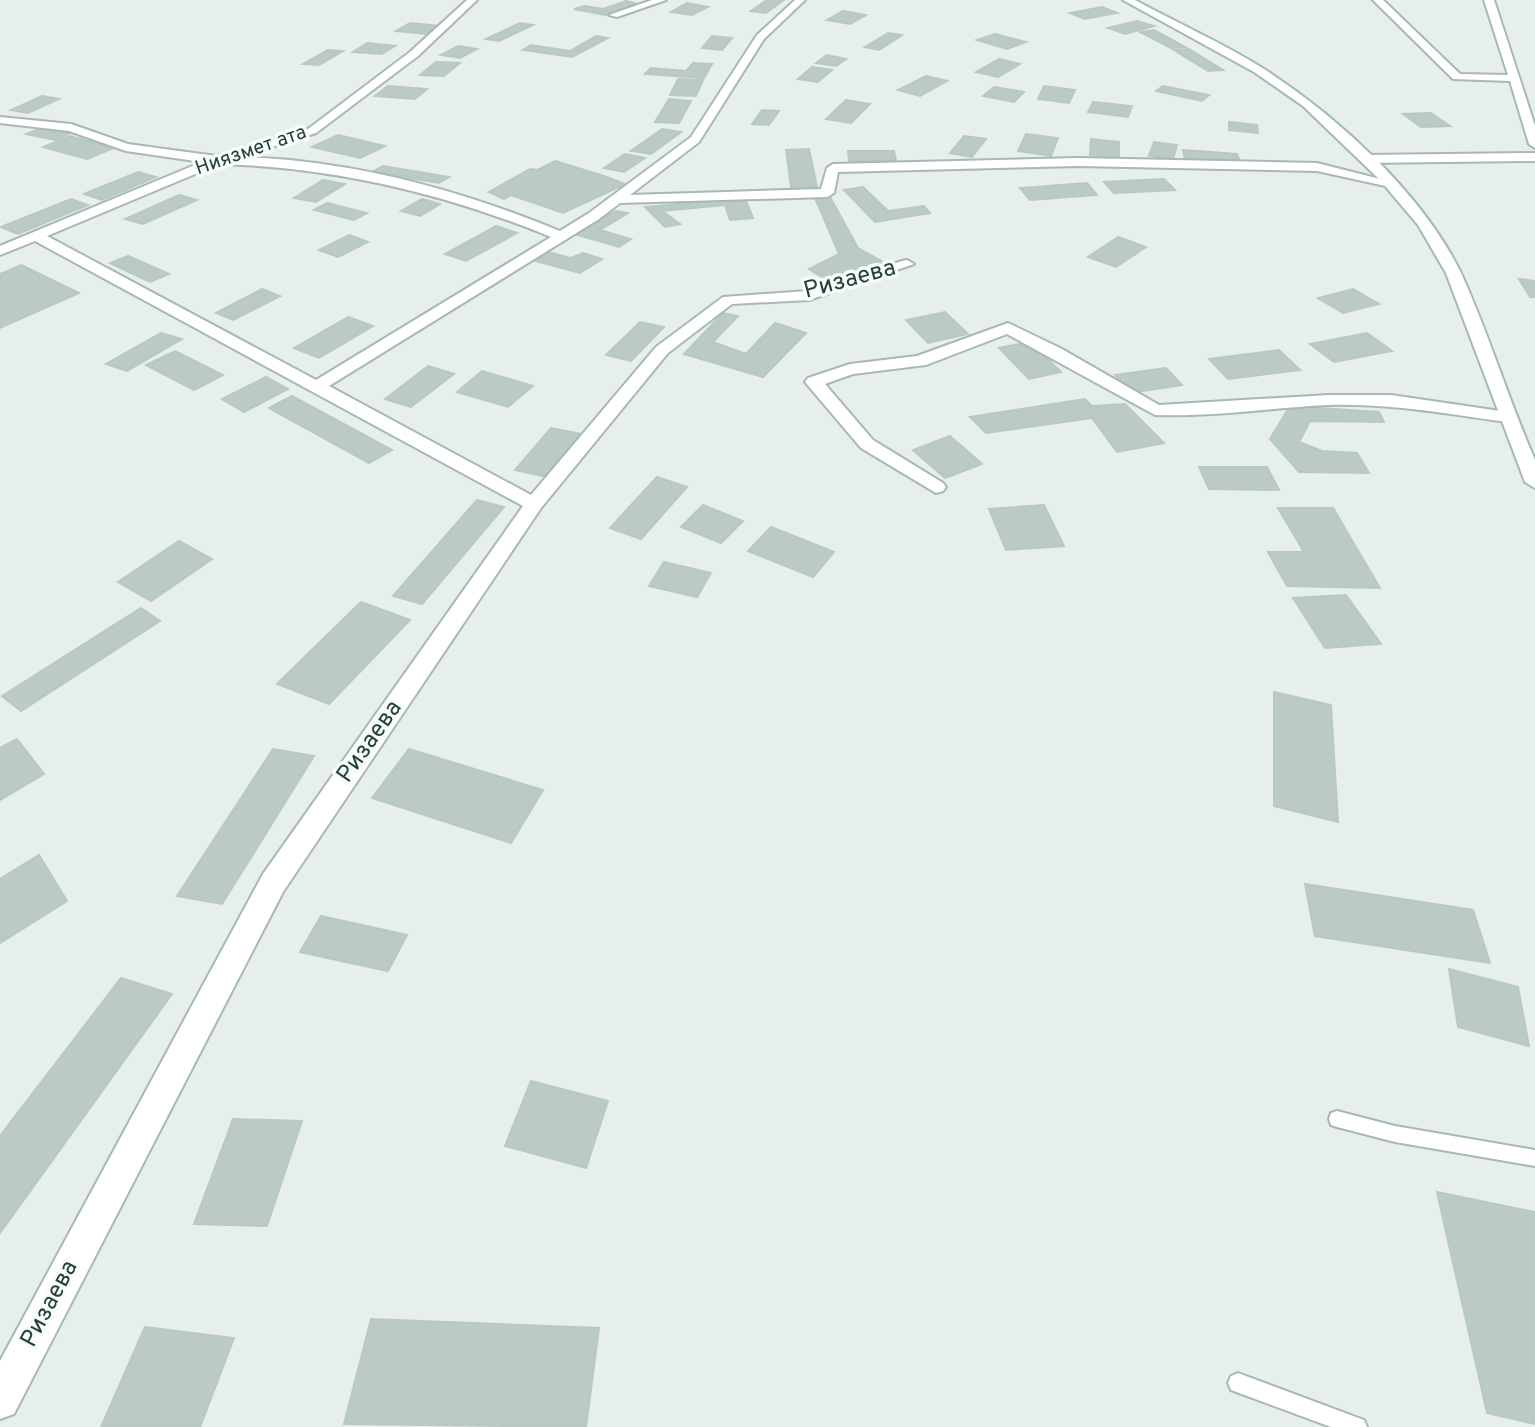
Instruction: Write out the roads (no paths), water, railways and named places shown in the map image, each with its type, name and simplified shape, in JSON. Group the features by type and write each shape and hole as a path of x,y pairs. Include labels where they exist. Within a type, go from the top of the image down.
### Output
{"street":[{"name":"Ниязмет ата","path":"0,251 217,160 312,131 414,54 472,0"},
{"path":"614,15 661,0"},
{"path":"316,387 561,236 695,139 760,37 800,0"},
{"path":"1128,0 1258,70 1307,104 1390,183 1424,223 1453,273 1507,417 1534,479"},
{"path":"1378,0 1457,77 1514,78"},
{"path":"1489,0 1535,144"},
{"path":"0,120 71,128 126,147 217,160 283,162 391,180 490,207 561,236"},
{"path":"1366,159 1535,157"},
{"path":"616,199 827,193 833,168 1078,162 1317,167 1390,183"},
{"path":"36,236 534,504"},
{"name":"Ризаева","path":"0,1400 273,883 534,504 662,350 728,300 809,295 907,264"},
{"path":"936,487 867,444 814,382 850,369 920,361 1008,328 1056,352 1155,410 1183,411 1329,400 1391,400 1507,417"}],"lane":[{"path":"1337,1119 1395,1134 1535,1158"},
{"path":"1238,1383 1357,1427"}]}
